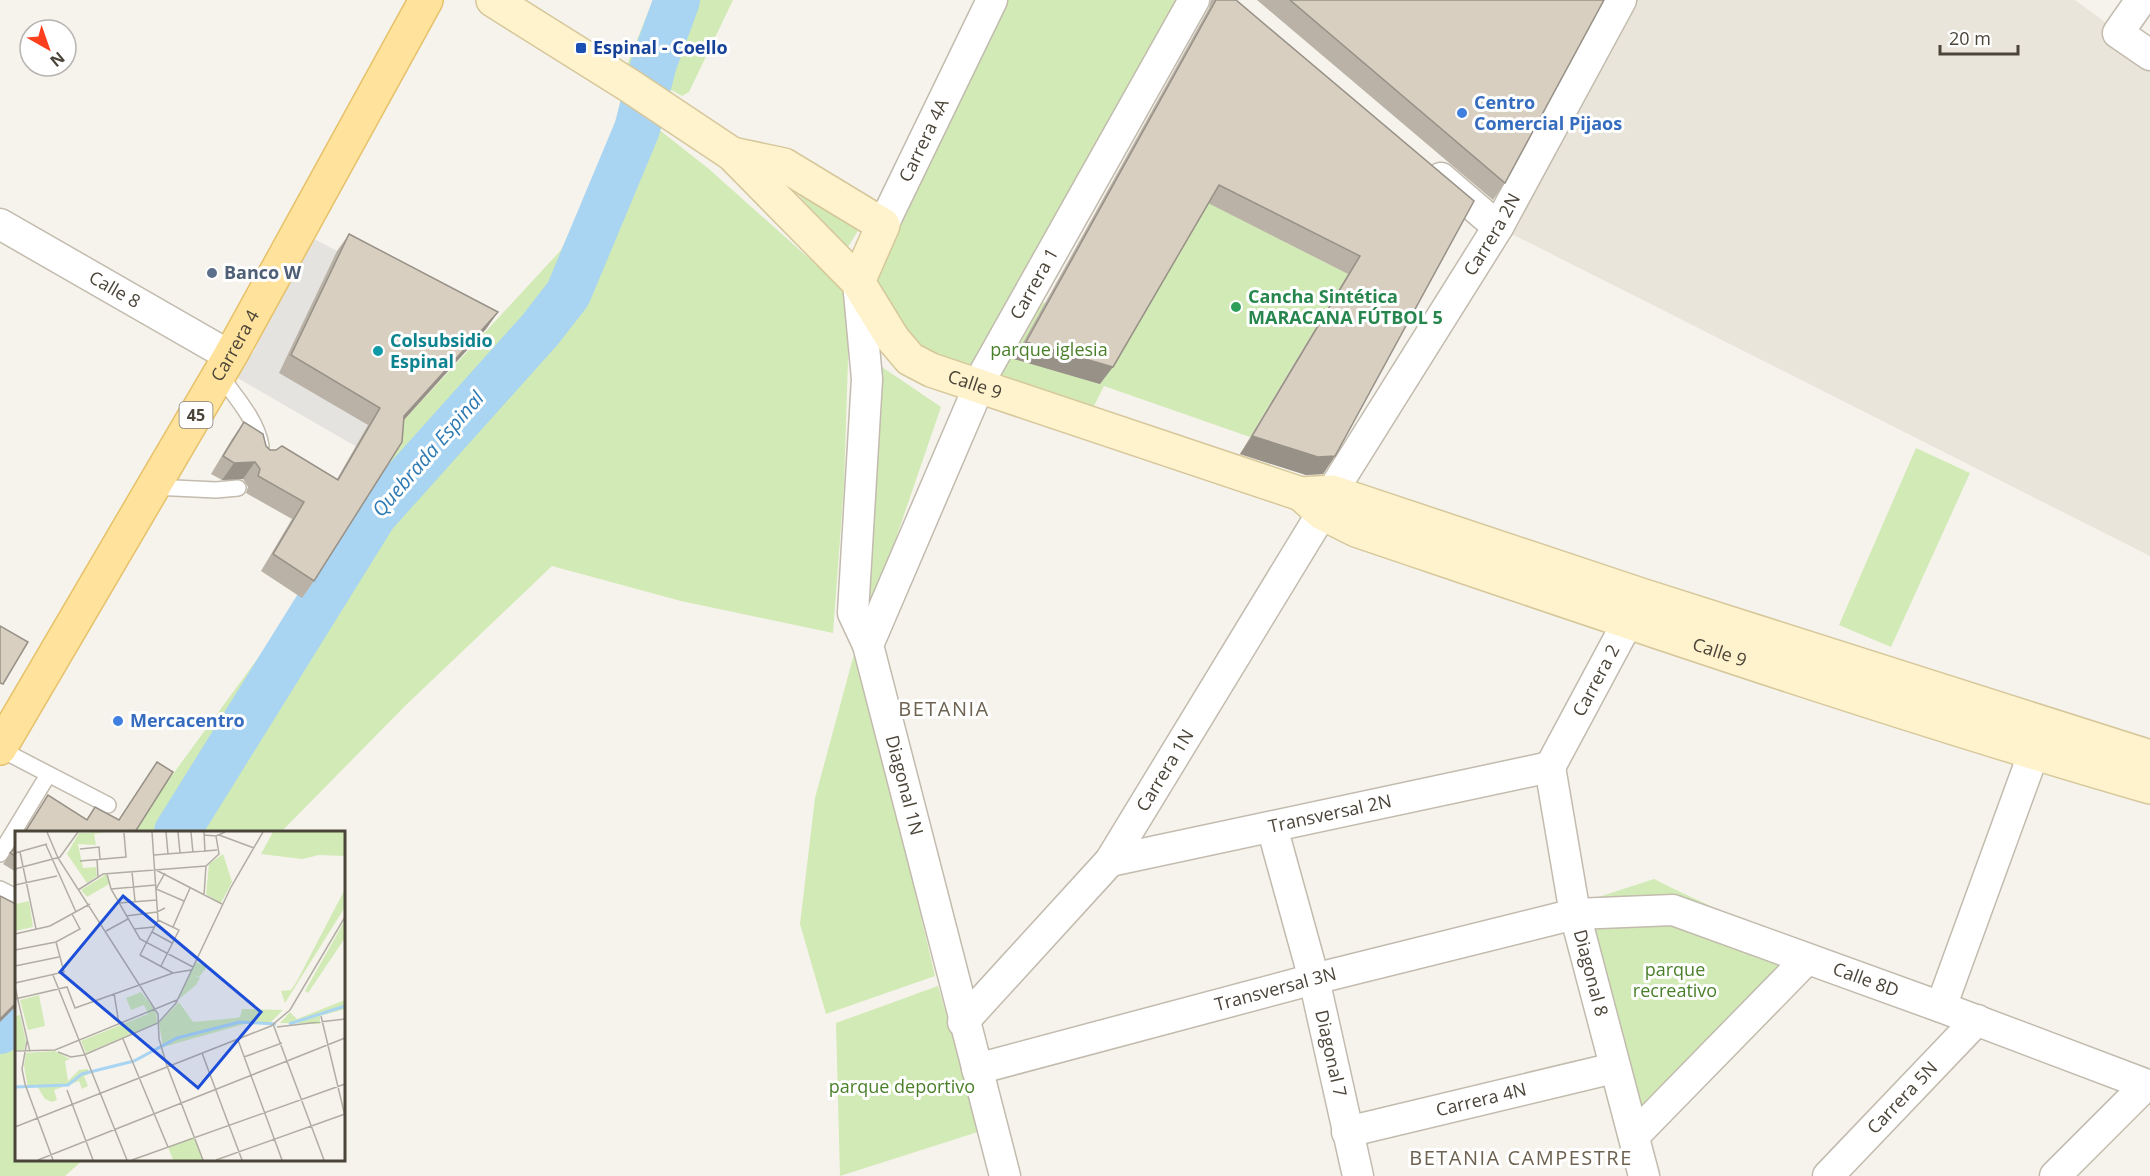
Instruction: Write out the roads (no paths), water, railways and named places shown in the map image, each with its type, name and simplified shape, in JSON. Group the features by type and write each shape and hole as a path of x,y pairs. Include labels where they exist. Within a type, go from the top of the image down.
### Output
{"main road":[{"name":"Carrera 4","path":"0,748 224,365 426,0"}],"street":[{"name":"Calle 9","path":"493,0 630,86 732,154 858,282 893,339 910,359 931,370 979,388 1318,499 1356,530 1635,609 2038,739 2150,787"},
{"name":"Carrera 4A","path":"858,282 992,0"},
{"name":"Carrera 1","path":"868,645 986,370 1194,0"},
{"name":"Carrera 2N","path":"1318,499 1498,227 1621,0"},
{"path":"2141,0 2118,33 2150,55"},
{"name":"Calle 9","path":"732,154 784,165 884,225"},
{"path":"1418,159 1498,227"},
{"name":"Calle 8","path":"0,224 224,365"},
{"name":"Diagonal 1N","path":"858,282 867,379 853,613 868,645 963,1022 1005,1176"},
{"name":"Carrera 1N","path":"963,1022 1110,861 1318,499"},
{"name":"Carrera 2","path":"1550,768 1635,609"},
{"name":"Calle 9","path":"2038,739 2150,757"},
{"path":"1941,1007 2038,739"},
{"name":"Transversal 2N","path":"1110,861 1550,768"},
{"name":"Diagonal 8","path":"1550,768 1575,914 1644,1176"},
{"name":"Diagonal 7","path":"1272,827 1314,979 1358,1176"},
{"name":"Calle 8D","path":"1575,914 1673,910 1977,1020 2148,1086"},
{"name":"Transversal 3N","path":"977,1069 1314,979 1575,914"},
{"path":"1634,1136 1807,959"},
{"name":"Carrera 5N","path":"1828,1176 1977,1020"},
{"name":"Carrera 4N","path":"1347,1132 1614,1068"},
{"path":"2055,1176 2148,1086"}],"lane":[{"path":"224,365 259,436 262,458"},
{"path":"153,487 216,490 237,488"},
{"path":"0,748 108,805"},
{"path":"0,854 48,775"},
{"path":"0,889 15,896"}],"waterway":[{"name":"Quebrada Espinal","path":"178,831 374,515 540,330 568,294 637,129 654,63 677,0"},
{"name":"Quebrada Espinal","path":"0,1031 15,1018"}],"place":[{"name":"Espinal - Coello","path":"581,48"},
{"name":"Centro Comercial Pijaos","path":"1462,113"},
{"name":"Banco W","path":"212,273"},
{"name":"Cancha Sintética MARACANA FÚTBOL 5","path":"1236,307"},
{"name":"Colsubsidio Espinal","path":"378,351"},
{"name":"Mercacentro","path":"118,721"}],"district":[{"name":"BETANIA","path":"944,709"},
{"name":"BETANIA CAMPESTRE","path":"1521,1158"}],"park label":[{"name":"parque iglesia","path":"1049,350"},
{"name":"parque recreativo","path":"1675,980"},
{"name":"parque deportivo","path":"902,1087"}]}
